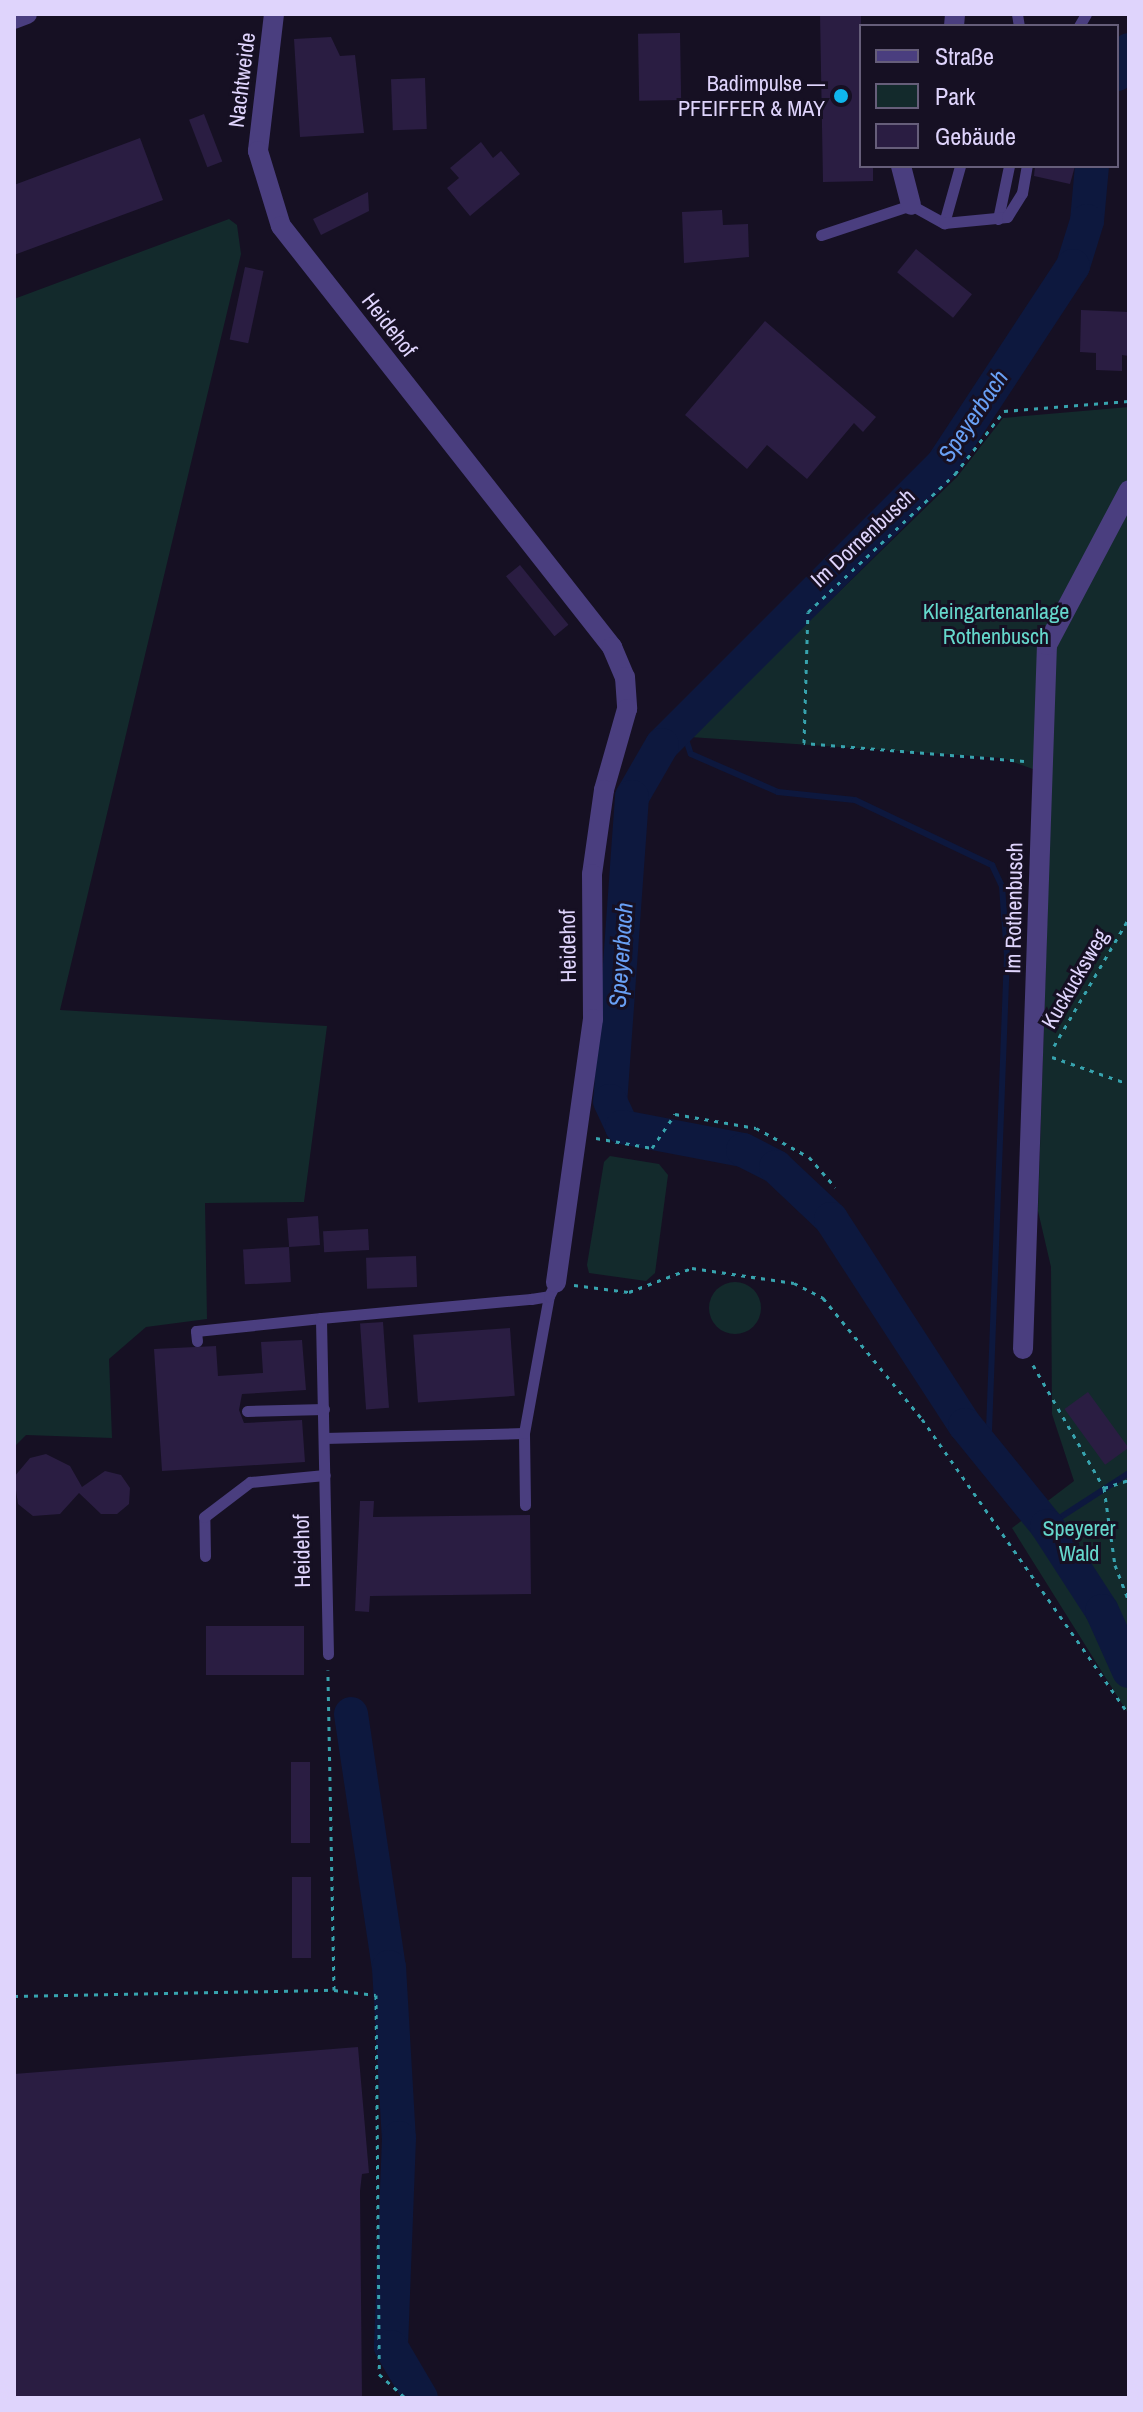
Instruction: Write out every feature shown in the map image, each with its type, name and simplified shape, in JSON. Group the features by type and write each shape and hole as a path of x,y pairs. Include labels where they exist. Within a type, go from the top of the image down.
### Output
{"street":[{"path":"14,19 27,14"},
{"name":"Nachtweide","path":"258,151 274,14"},
{"name":"Heidehof","path":"258,151 281,226 612,647 625,677 627,709 604,790 592,874 593,1019 552,1289"},
{"path":"902,168 911,205"},
{"name":"Im Rothenbusch","path":"1023,1349 1040,766 1047,645 1129,490"}],"lane":[{"path":"944,223 959,168"},
{"path":"998,219 1009,168"},
{"path":"821,235 911,205 944,223 1007,217 1022,193 1027,168"},
{"path":"197,1341 196,1331 552,1289 524,1433 525,1505"},
{"name":"Heidehof","path":"321,1318 328,1654"},
{"path":"247,1411 324,1409"},
{"path":"324,1438 524,1433"},
{"path":"205,1556 204,1517 250,1482 325,1475"}],"path":[{"name":"Im Dornenbusch","path":"1040,766 1007,756 804,743 808,612 955,474 1004,411 1129,401"},
{"name":"Kuckucksweg","path":"1048,1056 1129,918"},
{"path":"1046,1043 1048,1056 1129,1084"},
{"path":"577,1134 652,1148 659,1141 663,1124 675,1114 756,1128 809,1157 835,1187"},
{"path":"552,1289 629,1292 692,1268 794,1283 823,1298 922,1419 1129,1715"},
{"path":"1023,1349 1104,1488 1115,1565 1129,1602"},
{"path":"1104,1488 1129,1480"},
{"path":"328,1654 334,1990"},
{"path":"14,1996 334,1990 376,1995 379,2374 406,2398"}],"green space":[{"path":"229,219 237,225 241,254 60,1010 327,1026 304,1202 205,1203 207,1319 146,1327 109,1359 112,1438 26,1435 14,1447 14,299"},
{"name":"Kleingartenanlage Rothenbusch","path":"1129,407 1129,1715 1012,1528 1074,1481 1052,1414 1051,1267 1038,1211 1051,798 1047,774 1002,758 690,737 957,477 1003,418"},
{"path":"610,1156 659,1164 668,1175 655,1273 646,1281 589,1273 587,1265 604,1162"},
{"path":"735,1282 753,1290 761,1308 753,1326 735,1334 717,1326 709,1308 717,1290"}],"building":[{"name":"Badimpulse — PFEIFFER & MAY","path":"820,14 861,14 859,168 873,168 873,181 823,182"},
{"path":"680,33 681,100 639,101 638,34"},
{"path":"331,37 340,56 355,55 364,133 300,137 294,39"},
{"path":"425,78 427,129 393,130 391,79"},
{"path":"204,114 222,162 207,167 189,120"},
{"path":"140,138 163,200 14,255 14,185"},
{"path":"481,142 493,158 501,151 520,174 470,216 447,188 459,178 450,168"},
{"path":"1035,168 1074,168 1070,184 1034,176"},
{"path":"368,192 369,211 321,235 313,219"},
{"path":"722,210 723,225 748,224 749,257 684,263 682,212"},
{"path":"916,249 972,294 953,318 897,272"},
{"path":"245,267 264,271 248,343 230,339"},
{"path":"1081,310 1129,312 1129,356 1122,355 1122,371 1096,370 1096,353 1080,352"},
{"path":"765,321 876,417 863,432 854,423 807,479 767,445 747,469 685,415"},
{"path":"520,565 568,625 554,636 506,576"},
{"path":"318,1216 320,1245 289,1247 287,1218"},
{"path":"368,1229 369,1250 324,1252 323,1231"},
{"path":"289,1247 291,1282 245,1284 243,1249"},
{"path":"416,1256 417,1287 367,1289 366,1258"},
{"path":"383,1322 389,1408 366,1409 360,1324"},
{"path":"510,1328 515,1396 418,1403 413,1335"},
{"path":"302,1340 306,1390 242,1394 239,1410 244,1423 302,1420 305,1462 162,1471 154,1349 216,1346 218,1376 263,1373 261,1342"},
{"path":"1088,1392 1129,1448 1105,1465 1065,1409"},
{"path":"46,1454 70,1466 82,1487 105,1471 121,1475 130,1488 129,1504 117,1514 101,1514 79,1493 60,1514 33,1516 18,1504 14,1477 30,1458"},
{"path":"360,1501 374,1501 373,1517 530,1515 531,1594 370,1596 369,1612 355,1611"},
{"path":"206,1626 304,1626 304,1675 206,1675"},
{"path":"291,1762 310,1762 310,1843 291,1843"},
{"path":"292,1877 311,1877 311,1958 292,1958"},
{"path":"358,2047 369,2173 362,2174 360,2191 362,2398 14,2398 14,2074"}],"waterway":[{"name":"Speyerbach","path":"1119,70 1129,50"},
{"name":"Speyerbach","path":"1092,168 1087,221 1073,266 943,464 662,745 632,797 610,1101 622,1127 743,1150 776,1167 831,1219 965,1425 1047,1526 1102,1611 1129,1671"},
{"path":"682,727 691,754 778,792 855,800 992,865 1002,886 1007,955 988,1457"},
{"path":"1047,1526 1129,1473"},
{"path":"351,1714 389,1967 399,2138 391,2347 421,2398"}],"place":[{"name":"Badimpulse — PFEIFFER & MAY","path":"841,96"}],"park label":[{"name":"Speyerer Wald","path":"1079,1540"}]}
